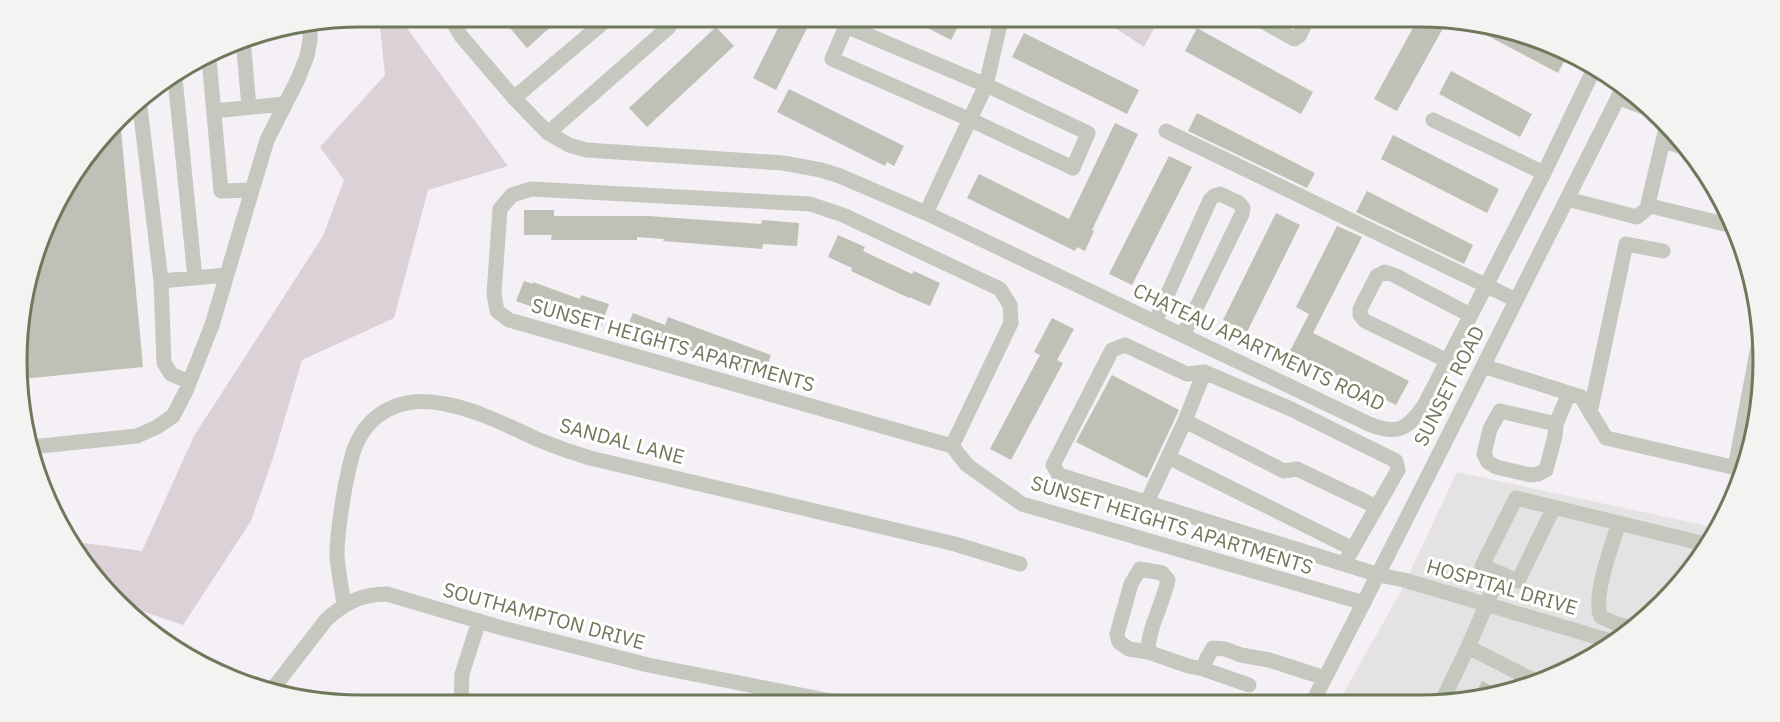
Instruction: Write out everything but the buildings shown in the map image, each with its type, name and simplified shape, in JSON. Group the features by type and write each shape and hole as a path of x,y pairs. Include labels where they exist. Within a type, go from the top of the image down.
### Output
{"street":[{"name":"CHATEAU APARTMENTS ROAD","path":"456,27 514,98 548,133 569,146 586,150 783,163 821,170 860,184 926,213 1369,424 1391,431 1402,429 1418,415 1544,173 1591,75"},
{"path":"514,98 598,27"},
{"path":"548,133 669,27"},
{"path":"846,27 832,59 1073,168 1088,133 986,85 848,27"},
{"path":"926,213 986,85 999,27"},
{"path":"1273,27 1294,39 1299,36 1304,27"},
{"path":"38,446 137,436 157,427 173,416 212,325 267,140 298,79 307,56 310,31"},
{"path":"244,48 249,107"},
{"path":"209,63 221,191 252,190"},
{"path":"176,82 195,278"},
{"name":"SUNSET ROAD","path":"1316,695 1619,94"},
{"path":"214,111 284,104"},
{"path":"140,111 161,281 165,363 171,374 189,382"},
{"path":"1433,120 1544,173"},
{"path":"1166,130 1516,300"},
{"path":"1647,208 1665,136"},
{"name":"SUNSET HEIGHTS APARTMENTS","path":"952,446 1011,323 1010,305 1000,289 843,215 810,204 531,189 512,195 500,209 494,294 498,311 509,320 952,446 967,465 1022,504 1364,603"},
{"path":"1155,322 1210,200 1220,194 1239,203 1243,208 1242,214 1183,335"},
{"path":"1567,199 1637,217 1650,206 1724,224"},
{"path":"1590,413 1626,244 1663,251"},
{"path":"1448,361 1365,321 1360,315 1360,309 1377,276 1385,272 1470,315"},
{"path":"161,281 227,275"},
{"name":"HOSPITAL DRIVE","path":"1204,372 1187,374 1125,345 1112,350 1053,465 1059,475 1378,575 1404,580 1605,639"},
{"path":"1483,366 1581,397 1606,438 1735,468"},
{"path":"1147,502 1185,421 1204,372 1291,409 1396,461 1398,470 1344,564"},
{"path":"1556,424 1500,411 1490,429 1484,454 1488,462 1496,467 1531,475 1546,470 1556,424 1569,393"},
{"name":"SANDAL LANE","path":"344,605 337,554 347,475 355,448 369,424 379,415 390,408 416,402 443,404 465,409 590,458 969,548 1020,564"},
{"path":"1185,421 1284,471 1297,469 1377,507"},
{"path":"1168,457 1353,549"},
{"path":"1554,507 1518,581 1482,566 1516,498 1554,507 1700,543"},
{"path":"1619,523 1599,589 1598,610 1601,617 1623,625"},
{"path":"1148,652 1148,642 1168,580 1162,573 1140,569 1131,584 1117,634 1119,642 1129,649 1148,652 1250,685"},
{"path":"1446,694 1500,573"},
{"name":"SOUTHAMPTON DRIVE","path":"276,684 326,620 344,605 372,594 387,594 574,647 667,670 799,695"},
{"path":"461,695 462,675 479,621"},
{"path":"1468,647 1527,677"},
{"path":"1203,669 1213,648 1225,649 1241,656 1269,660 1325,678"}],"shaded area":[{"path":"380,27 406,27 508,166 428,190 394,318 302,360 273,458 251,521 183,625 139,610 110,581 80,542 142,551 194,436 323,236 344,180 320,147 385,75"},
{"path":"1114,27 1155,27 1144,47"},
{"path":"1457,472 1709,526 1697,547 1655,597 1605,639 1567,661 1547,670 1484,689 1419,695 1342,695 1401,591"}]}
